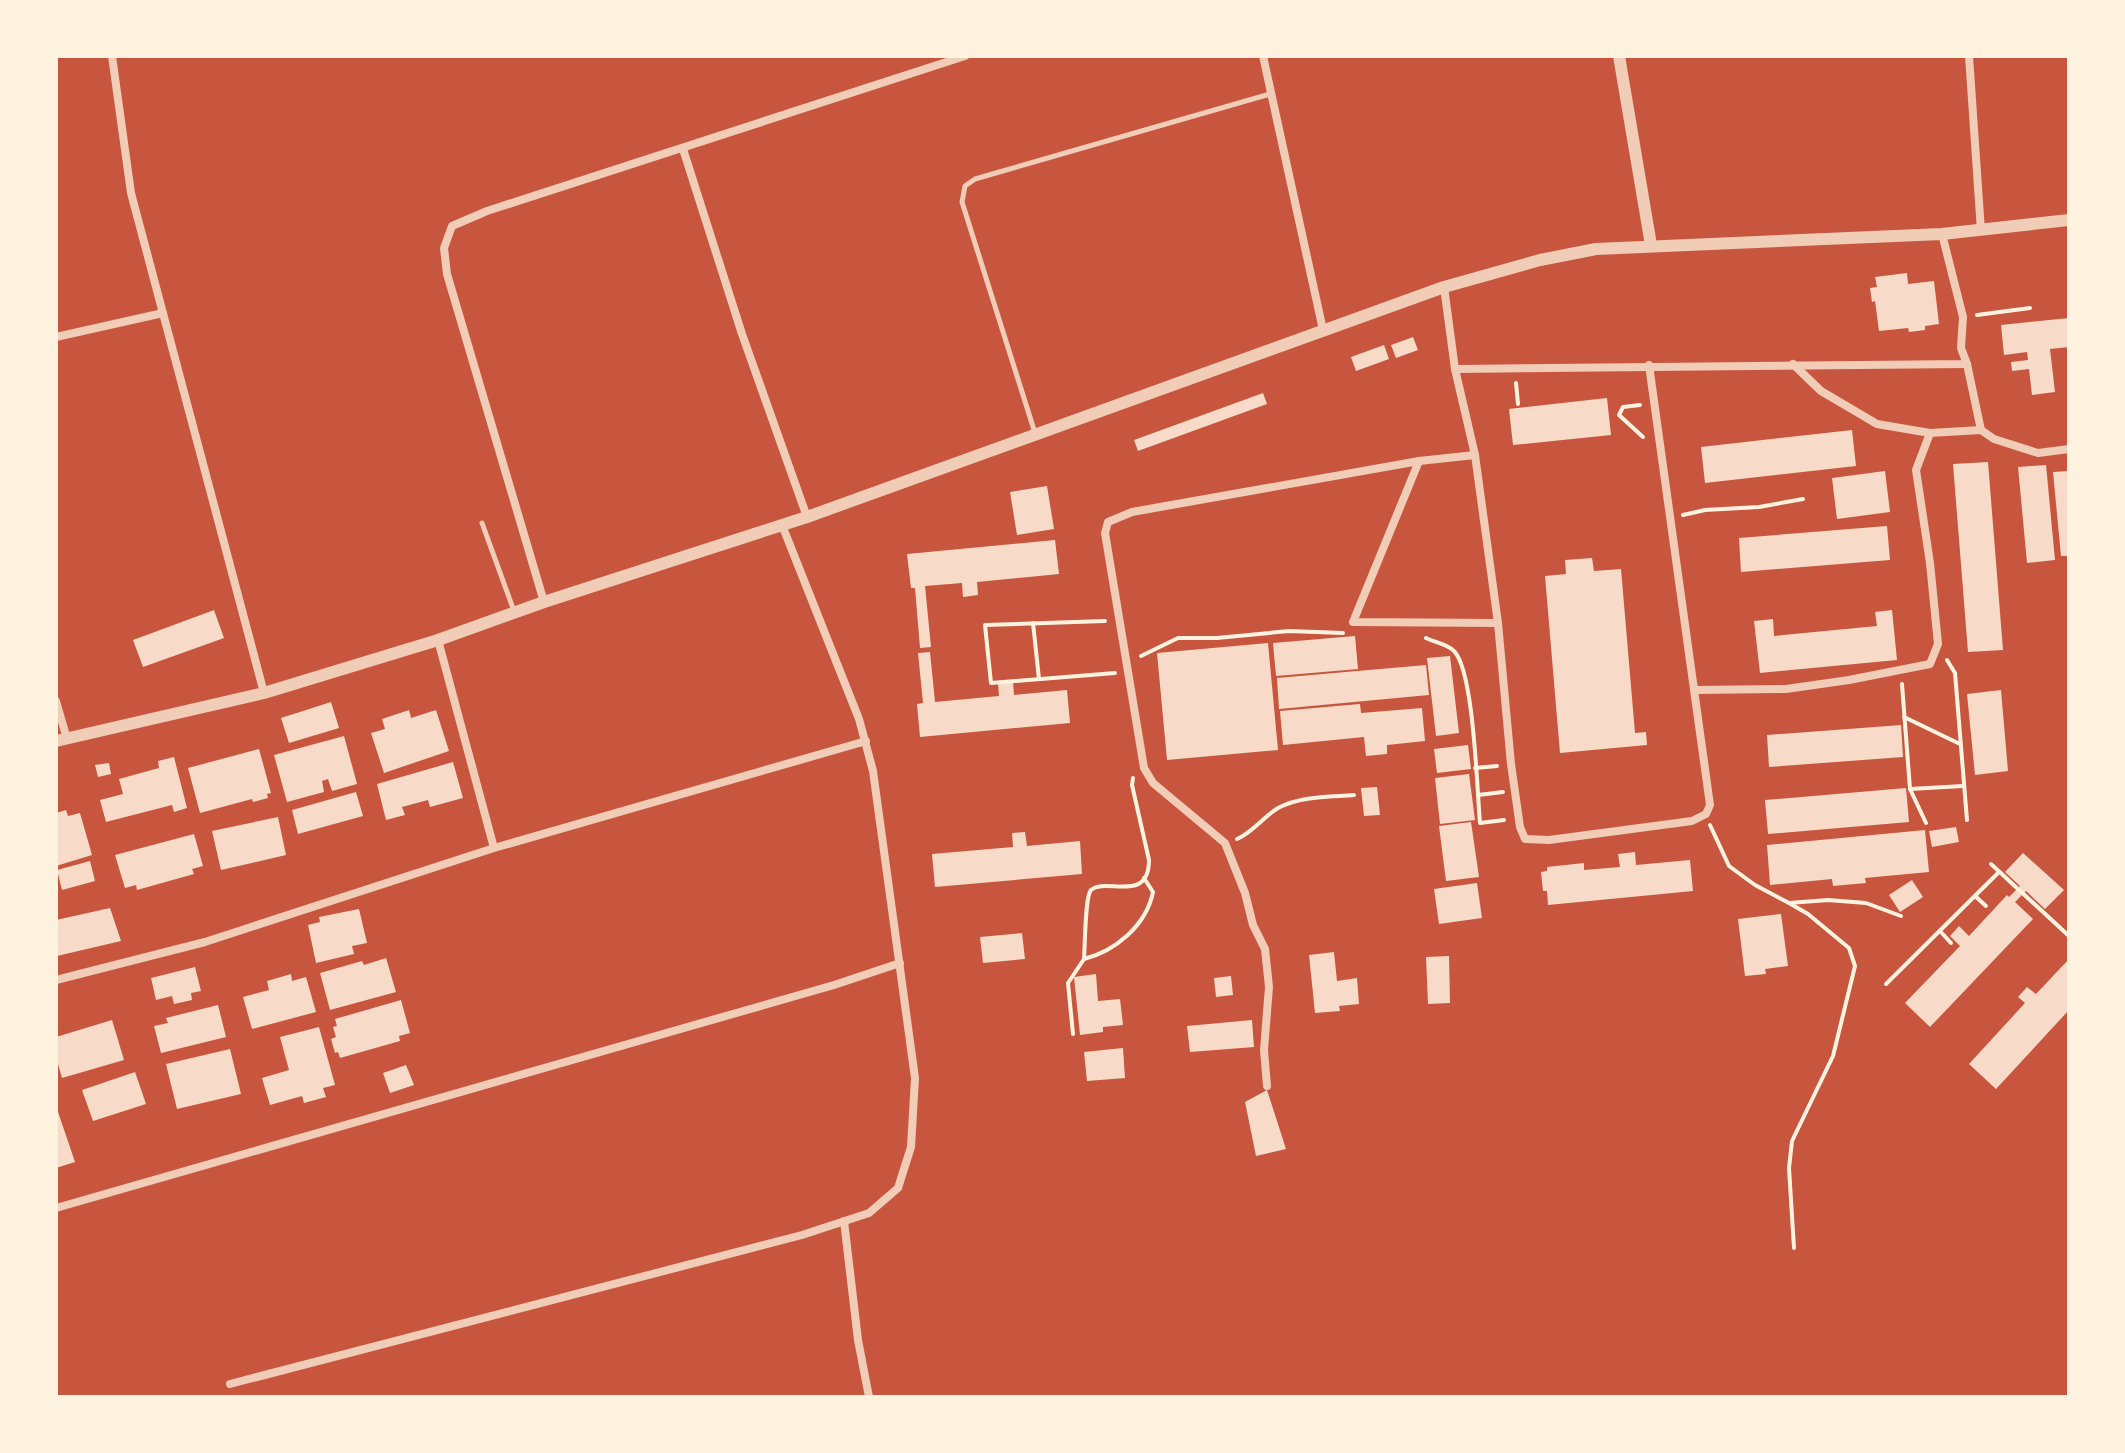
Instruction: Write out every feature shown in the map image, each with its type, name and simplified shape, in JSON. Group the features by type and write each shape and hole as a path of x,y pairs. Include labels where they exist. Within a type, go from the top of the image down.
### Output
{"street":[{"path":"112,56 131,193 264,693"},
{"path":"544,602 447,274 444,248 452,226 487,211 965,56"},
{"path":"1263,56 1323,330"},
{"path":"1619,56 1651,245"},
{"path":"1969,56 1981,231"},
{"path":"683,149 742,334 807,517"},
{"path":"56,701 61,740 264,693 438,640 544,602 807,517 1444,287 1540,260 1596,249 1942,234 2069,220"},
{"path":"1942,234 1963,317 1961,348 1981,430"},
{"path":"1444,287 1455,369 1475,455 1498,623 1514,791 1525,839 1537,841 1692,821 1706,814 1710,805 1649,365"},
{"path":"56,337 163,313"},
{"path":"1793,364 1821,391 1877,424 1930,433 1981,430 1994,439 2038,453 2069,449"},
{"path":"1455,369 1967,364"},
{"path":"1695,690 1786,689 1930,664 1938,644 1916,470 1930,433"},
{"path":"1267,1086 1264,1050 1269,987 1265,949 1253,925 1245,893 1225,843 1153,783 1144,768 1138,748 1105,533 1108,522 1132,512 1419,461 1475,455"},
{"path":"1419,461 1353,622 1498,623"},
{"path":"230,1384 802,1235 869,1213 898,1188 911,1147 915,1078 873,771 866,741 782,525"},
{"path":"438,640 494,848"},
{"path":"56,980 205,942 494,848 866,741"},
{"path":"56,1208 834,985 900,963"},
{"path":"844,1221 858,1340 869,1397"}],"lane":[{"path":"1035,434 962,202 965,186 975,179 1271,94"},
{"path":"482,523 515,612"}],"path":[{"path":"1963,317 2030,308"},
{"path":"1514,370 1518,404"},
{"path":"1654,402 1623,407 1619,415 1662,458"},
{"path":"1670,518 1705,510 1759,507 1803,499"},
{"path":"1119,621 985,625 991,683 1127,672 1144,653 1178,638 1217,638 1289,631 1349,633"},
{"path":"1033,623 1039,679"},
{"path":"1422,637 1454,649 1463,665 1480,823 1518,818"},
{"path":"1938,644 1955,673 1967,820"},
{"path":"1901,669 1910,789 1926,823"},
{"path":"1904,717 1960,744"},
{"path":"1084,959 1086,899 1092,889 1102,886 1127,889 1144,878 1149,870 1132,785 1138,748"},
{"path":"1475,768 1511,764"},
{"path":"1910,789 1963,786"},
{"path":"1478,795 1514,791"},
{"path":"1225,843 1247,835 1279,808 1304,799 1354,795"},
{"path":"1706,814 1729,866 1755,885 1808,914 1849,948 1855,966 1833,1056 1792,1141 1789,1168 1794,1248"},
{"path":"1991,864 2069,936"},
{"path":"1886,984 1999,872"},
{"path":"1073,1034 1068,983 1084,959 1106,954 1150,909 1153,892 1144,878"},
{"path":"1975,896 1986,906"},
{"path":"1789,903 1828,900 1866,903 1901,916"},
{"path":"1940,931 1951,943"}],"building":[{"path":"1907,273 1908,284 1934,281 1939,324 1909,332 1908,328 1879,331 1870,288 1877,287 1875,277"},
{"path":"2069,318 2069,347 2050,349 2055,392 2032,395 2029,369 2012,371 2011,362 2028,360 2027,352 2004,355 2001,325"},
{"path":"1413,337 1418,350 1396,358 1391,345"},
{"path":"1384,345 1389,359 1356,371 1351,357"},
{"path":"1263,393 1267,404 1138,451 1134,440"},
{"path":"1607,398 1611,435 1513,445 1509,409"},
{"path":"1852,430 1856,466 1705,483 1701,447"},
{"path":"1988,462 2003,650 1968,652 1953,464"},
{"path":"2046,465 2055,560 2027,563 2018,467"},
{"path":"1885,471 1890,512 1837,519 1832,478"},
{"path":"2069,471 2069,556 2061,556 2053,472"},
{"path":"1047,486 1054,529 1017,535 1010,492"},
{"path":"1887,526 1890,560 1741,572 1739,538"},
{"path":"1055,540 1059,574 977,582 978,595 963,597 962,583 925,586 931,647 920,648 915,588 911,588 907,554"},
{"path":"1592,558 1594,571 1621,569 1635,733 1646,732 1647,745 1560,753 1545,576 1566,574 1565,560"},
{"path":"214,610 224,638 143,667 133,640"},
{"path":"1892,610 1897,660 1760,673 1754,621 1773,619 1774,636 1877,626 1875,612"},
{"path":"1355,636 1358,669 1276,676 1273,643"},
{"path":"1268,643 1278,750 1167,760 1157,653"},
{"path":"930,652 935,702 999,696 998,683 1013,682 1014,695 1067,690 1070,723 920,737 917,704 923,703 918,653"},
{"path":"1450,656 1459,733 1436,736 1427,658"},
{"path":"1426,665 1429,695 1279,709 1277,678"},
{"path":"2001,690 2008,771 1975,775 1967,694"},
{"path":"331,702 339,728 289,743 281,718"},
{"path":"1360,704 1361,713 1422,708 1425,741 1387,745 1387,754 1366,756 1364,737 1283,745 1280,711"},
{"path":"409,710 411,718 436,710 449,751 384,773 371,733 385,729 382,719"},
{"path":"1901,725 1903,757 1769,767 1767,735"},
{"path":"344,736 357,784 332,791 328,779 322,781 324,792 287,802 274,755"},
{"path":"1468,745 1471,769 1437,773 1434,749"},
{"path":"259,749 271,793 267,794 268,798 253,802 252,799 200,813 188,768"},
{"path":"174,757 187,808 174,812 172,805 106,822 100,800 123,794 119,779 159,768 158,761"},
{"path":"453,762 463,798 430,807 428,800 402,807 405,815 386,820 377,784"},
{"path":"109,763 111,774 98,777 95,765"},
{"path":"1469,774 1475,820 1440,824 1435,778"},
{"path":"1377,787 1380,815 1364,816 1361,788"},
{"path":"1906,788 1909,822 1768,834 1765,800"},
{"path":"356,792 363,816 298,834 292,810"},
{"path":"66,810 68,816 80,813 92,855 56,866 56,813"},
{"path":"278,817 286,855 221,870 212,831"},
{"path":"1471,822 1479,877 1446,881 1439,826"},
{"path":"1956,827 1959,842 1932,847 1929,831"},
{"path":"1925,830 1929,872 1865,878 1866,883 1833,886 1832,879 1770,885 1767,845"},
{"path":"1025,832 1027,846 1080,841 1082,874 935,887 932,854 1013,847 1012,833"},
{"path":"194,834 203,866 192,869 194,874 137,890 136,885 125,888 115,855"},
{"path":"1635,852 1636,865 1690,860 1693,891 1548,905 1541,872 1547,871 1547,867 1584,863 1584,870 1620,867 1618,854"},
{"path":"2023,853 2064,890 2045,909 2026,891 2015,902 2033,919 1930,1027 1905,1003 1960,946 1950,936 1959,926 1969,936 2007,895 2009,897 2020,886 2005,872"},
{"path":"90,861 95,881 62,890 57,870"},
{"path":"1912,880 1923,897 1900,912 1889,895"},
{"path":"1477,883 1482,918 1439,924 1434,889"},
{"path":"110,908 121,941 57,956 56,920"},
{"path":"359,909 367,943 352,946 354,954 316,963 308,925 320,922 319,917"},
{"path":"1781,914 1788,966 1765,969 1766,974 1745,976 1738,919"},
{"path":"1022,933 1025,959 983,963 980,937"},
{"path":"1334,952 1337,981 1357,978 1359,1004 1339,1006 1340,1011 1315,1013 1309,955"},
{"path":"1449,956 1450,1003 1428,1004 1426,957"},
{"path":"386,958 396,992 330,1010 320,973"},
{"path":"2069,959 2069,1010 1996,1089 1969,1064 2025,1003 2018,997 2027,987 2036,994"},
{"path":"195,967 201,991 191,993 192,1000 174,1004 172,996 156,1000 151,978"},
{"path":"291,974 292,981 306,977 316,1012 252,1029 243,997 269,990 267,981"},
{"path":"1096,974 1098,1001 1120,999 1123,1025 1103,1027 1103,1032 1080,1035 1074,977"},
{"path":"1231,976 1233,995 1216,997 1214,978"},
{"path":"401,1000 410,1033 399,1036 400,1041 340,1058 338,1052 335,1053 331,1039 336,1037 333,1027 337,1026 335,1019"},
{"path":"218,1005 226,1037 161,1053 154,1026 168,1023 166,1018"},
{"path":"112,1020 124,1060 62,1078 56,1057 56,1037"},
{"path":"1252,1020 1254,1047 1190,1052 1187,1026"},
{"path":"319,1027 335,1085 323,1088 326,1097 304,1103 302,1096 270,1105 262,1078 289,1070 280,1037"},
{"path":"1123,1048 1125,1078 1087,1081 1084,1052"},
{"path":"230,1049 241,1094 177,1109 166,1064"},
{"path":"406,1065 414,1085 390,1093 383,1073"},
{"path":"135,1072 146,1104 93,1121 82,1090"},
{"path":"1267,1090 1286,1149 1256,1156 1245,1102"},
{"path":"56,1106 75,1162 56,1168"}]}
